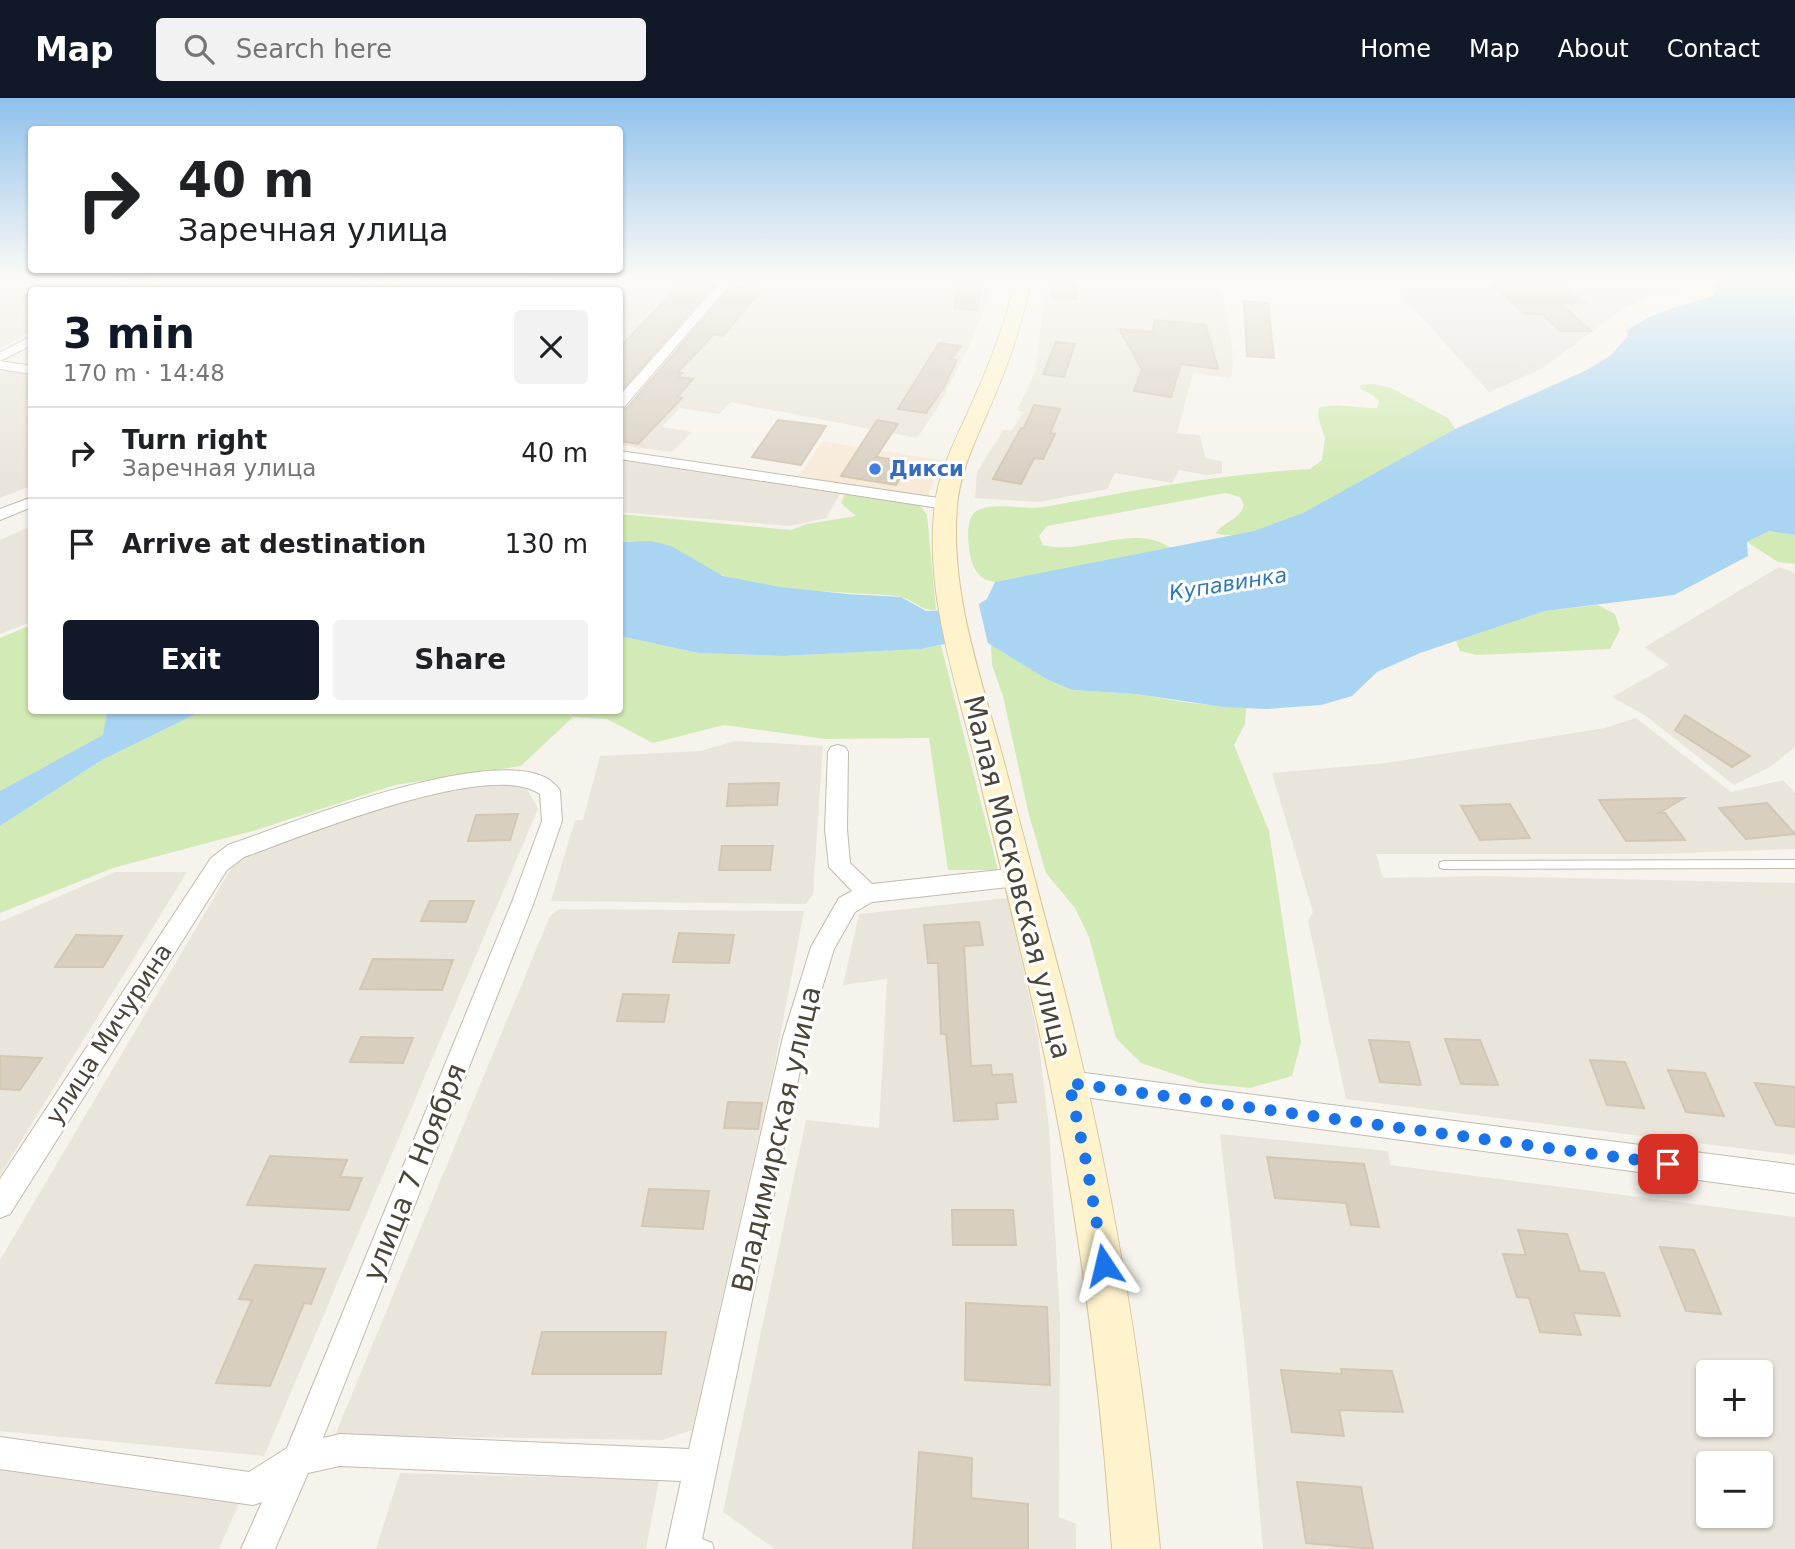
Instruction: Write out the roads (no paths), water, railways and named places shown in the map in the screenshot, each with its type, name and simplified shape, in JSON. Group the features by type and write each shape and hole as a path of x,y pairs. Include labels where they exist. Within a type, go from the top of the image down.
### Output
{"main road":[{"name":"Малая Московская улица","path":"1008,344 953,468 945,504 944,533 950,592 1087,1166 1118,1364 1136,1549"}],"street":[{"path":"0,357 25,344"},
{"path":"623,400 672,344"},
{"path":"0,365 28,369"},
{"path":"623,455 945,504"},
{"path":"0,515 28,502"},
{"path":"838,752 836,829 840,867 868,893 1018,877"},
{"name":"улица Мичурина","path":"0,1204 219,864 236,851 418,789 476,779 520,778 539,783 550,791"},
{"name":"улица 7 Ноября","path":"258,1549 298,1459 523,902 552,821 550,791"},
{"name":"Владимирская улица","path":"691,1546 702,1466 795,1037 823,947 847,905 868,893"},
{"path":"1069,1083 1795,1179"},
{"path":"0,1453 253,1489 298,1459 340,1450 702,1466"}],"lane":[{"path":"1444,865 1795,864"}],"water":[{"name":"Купавинка","path":"1621,344 1795,344 1795,535 1769,531 1747,542 1748,556 1674,595 1545,611 1420,653 1377,672 1352,696 1321,705 1267,709 1224,707 1136,694 1073,690 1048,680 983,640 973,638 921,649 782,656 698,653 623,637 623,542 652,541 671,546 723,576 780,587 901,597 926,611 971,609 987,599 995,582 1254,531 1303,513 1455,429 1587,370 1611,355"},
{"path":"106,714 196,714 102,760 0,826 0,791 103,735"}],"place":[{"name":"Дикси","path":"875,469"}]}
